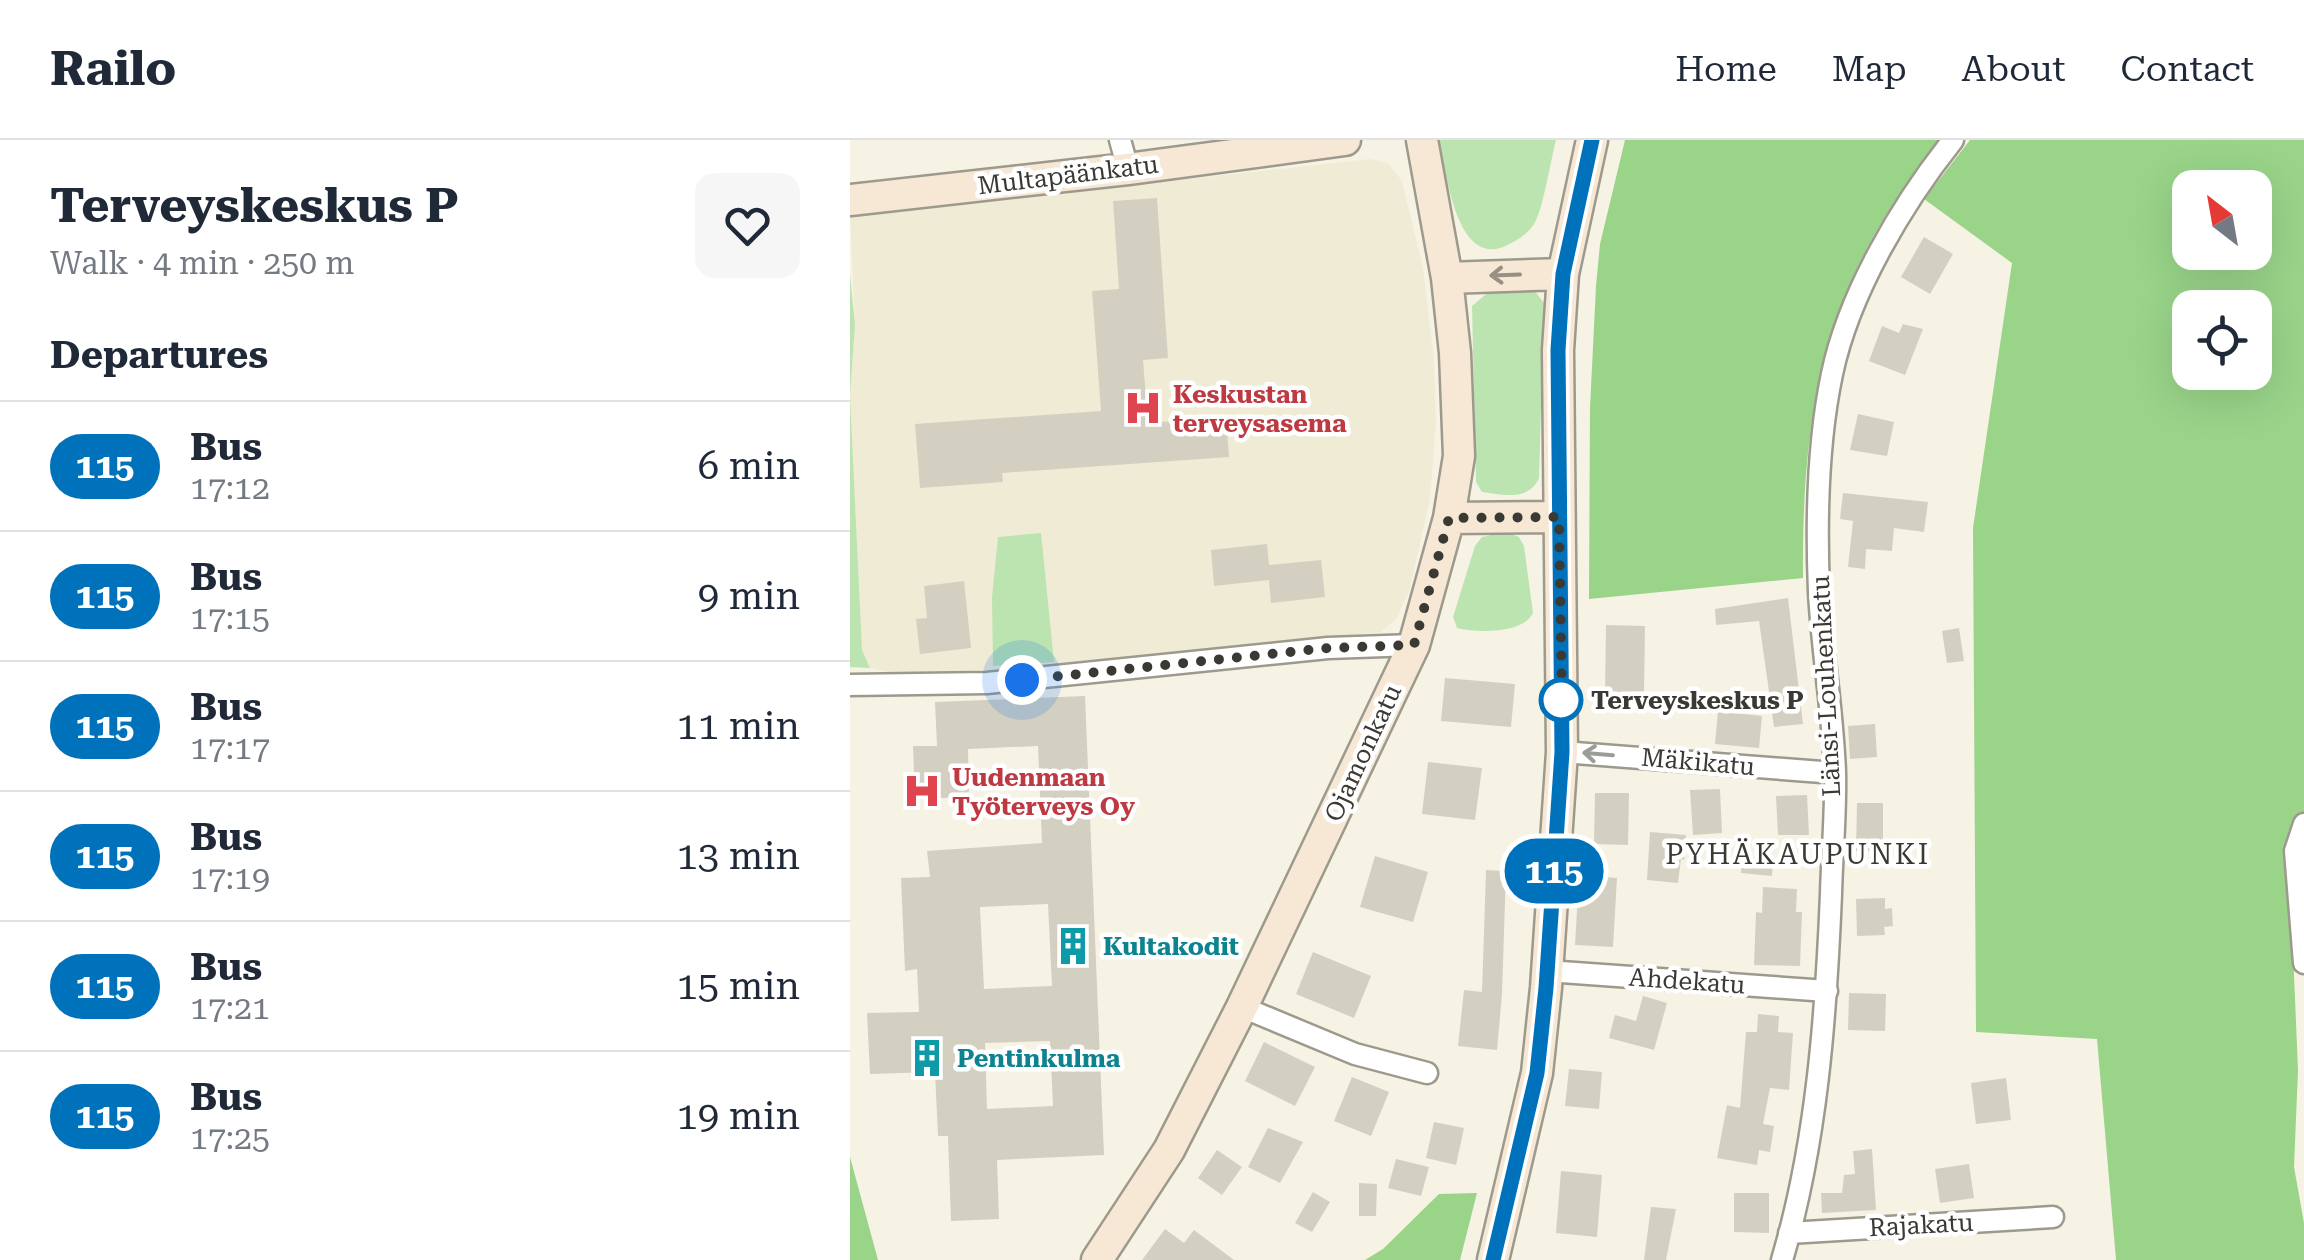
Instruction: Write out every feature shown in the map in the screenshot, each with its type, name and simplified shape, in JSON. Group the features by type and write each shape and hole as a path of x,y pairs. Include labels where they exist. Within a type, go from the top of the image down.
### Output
{"street":[{"name":"Multapäänkatu","path":"850,200 1124,154 1345,140"},
{"name":"Ojamonkatu","path":"1097,1260 1169,1150 1242,1007 1414,645 1449,518 1459,456 1460,419 1447,278 1422,140"},
{"path":"1493,1260 1537,1073 1547,971 1562,752 1558,350 1563,274 1592,140"},
{"name":"Länsi-Louhenkatu","path":"1782,1260 1808,1148 1827,990 1834,773 1819,576 1818,468 1832,372 1853,310 1877,260 1910,199 1953,140"},
{"path":"1447,278 1563,274"},
{"path":"1449,518 1559,517"},
{"path":"850,686 986,683 1328,648 1414,645"},
{"name":"Mäkikatu","path":"1562,752 1834,773"},
{"path":"2304,824 2295,851 2304,964"},
{"name":"Ahdekatu","path":"1547,971 1827,990"},
{"path":"1242,1007 1354,1054 1426,1073"},
{"name":"Rajakatu","path":"1789,1233 2053,1217"}],"shaded area":[{"name":"Keskustan terveysasema","path":"1370,159 1388,163 1402,181 1423,268 1434,359 1436,421 1430,499 1409,592 1396,619 1381,632 1003,669 892,673 870,668 862,650 850,395 855,324 850,216"}],"green space":[{"path":"1439,140 1556,140 1541,208 1528,232 1503,247 1487,249 1474,242 1456,212"},
{"path":"1625,140 1941,140 1892,205 1862,258 1828,345 1810,436 1803,578 1589,599 1590,408 1596,286 1600,244"},
{"path":"1970,140 2304,140 2304,813 2288,832 2298,1070 2294,1167 2304,1223 2304,1260 2116,1260 2097,1039 1976,1032 1973,528 2012,263 1924,199"},
{"path":"850,275 855,324 850,395"},
{"path":"1491,290 1534,290 1544,303 1539,478 1529,490 1507,495 1482,492 1476,482 1472,306"},
{"path":"850,395 862,650 870,668 850,667"},
{"path":"1506,532 1519,537 1524,546 1533,613 1528,620 1510,628 1457,628 1453,617 1475,546 1482,537"},
{"path":"1041,533 1054,662 993,666 992,597 998,537"},
{"path":"850,1157 878,1260 850,1260"},
{"path":"1477,1193 1460,1260 1365,1260 1383,1249 1439,1194"}],"building":[{"path":"1157,198 1168,358 1143,360 1148,423 1226,417 1229,457 1002,473 1003,482 920,488 915,424 1101,411 1092,291 1119,289 1113,201"},
{"path":"1924,237 1953,254 1930,294 1901,277"},
{"path":"1903,324 1923,329 1905,375 1869,361 1882,326 1899,333"},
{"path":"1858,414 1894,422 1887,456 1850,450"},
{"path":"1843,493 1928,502 1924,532 1894,528 1892,551 1866,549 1865,569 1848,567 1853,521 1840,519"},
{"path":"1267,544 1269,565 1321,560 1325,597 1271,603 1269,580 1214,586 1211,550"},
{"path":"964,581 971,648 920,654 916,619 927,618 924,586"},
{"path":"1788,598 1803,724 1774,727 1759,621 1716,625 1715,609"},
{"path":"1606,625 1645,626 1644,694 1605,694"},
{"path":"1959,628 1964,661 1947,663 1942,631"},
{"path":"1445,678 1515,684 1511,727 1441,721"},
{"path":"1085,696 1104,1155 997,1160 999,1219 951,1221 948,1136 938,1136 935,1072 870,1074 867,1013 919,1012 917,969 905,971 901,878 930,877 927,851 1042,843 1038,746 968,749 969,797 915,799 913,746 937,746 935,702","holes":["1048,904 1052,986 984,989 980,907","1050,1041 1053,1106 987,1109 985,1043"]},
{"path":"1718,711 1762,716 1759,748 1715,744"},
{"path":"1875,724 1877,757 1850,759 1848,726"},
{"path":"1428,762 1482,768 1475,820 1422,814"},
{"path":"1720,789 1722,833 1693,835 1690,790"},
{"path":"1595,793 1629,793 1628,845 1594,844"},
{"path":"1807,795 1809,835 1778,835 1776,796"},
{"path":"1857,803 1883,803 1883,851 1856,851"},
{"path":"1650,832 1686,835 1678,883 1647,880"},
{"path":"1375,856 1428,872 1413,922 1360,907"},
{"path":"1742,856 1773,859 1772,876 1741,873"},
{"path":"1486,870 1506,871 1497,1050 1458,1046 1464,990 1482,992"},
{"path":"1579,875 1617,878 1613,947 1575,945"},
{"path":"1763,887 1797,889 1796,912 1802,912 1800,966 1754,965 1756,912 1762,913"},
{"path":"1885,898 1885,909 1892,908 1893,926 1884,927 1885,935 1857,936 1856,899"},
{"path":"1313,952 1371,976 1354,1018 1296,994"},
{"path":"1849,993 1886,994 1885,1031 1848,1030"},
{"path":"1643,996 1667,1003 1654,1050 1609,1038 1615,1015 1636,1021"},
{"path":"1758,1014 1779,1016 1778,1032 1793,1033 1789,1090 1770,1088 1763,1124 1774,1126 1770,1152 1759,1150 1757,1165 1717,1158 1727,1105 1740,1108 1746,1032 1757,1032"},
{"path":"1264,1042 1315,1067 1295,1106 1245,1081"},
{"path":"1569,1069 1602,1072 1599,1109 1565,1106"},
{"path":"1352,1077 1389,1092 1371,1136 1334,1121"},
{"path":"2006,1078 2011,1120 1976,1124 1971,1083"},
{"path":"1434,1122 1464,1128 1456,1165 1426,1158"},
{"path":"1268,1128 1303,1142 1280,1183 1248,1167"},
{"path":"1872,1149 1876,1210 1822,1213 1821,1193 1842,1193 1844,1175 1855,1174 1853,1151"},
{"path":"1217,1150 1242,1167 1222,1195 1198,1178"},
{"path":"1396,1159 1429,1167 1421,1196 1388,1188"},
{"path":"1969,1164 1974,1198 1940,1203 1935,1169"},
{"path":"1561,1171 1602,1175 1597,1237 1556,1233"},
{"path":"1359,1183 1377,1184 1376,1216 1359,1216"},
{"path":"1313,1192 1330,1202 1312,1232 1295,1223"},
{"path":"1734,1193 1769,1193 1769,1233 1734,1232"},
{"path":"1651,1207 1676,1209 1666,1260 1644,1260"},
{"path":"1165,1229 1184,1243 1194,1230 1234,1260 1142,1260"}],"bus line":[{"name":"115","path":"1493,1260 1537,1073 1546,988 1562,752 1558,350 1563,274 1592,140"}],"place":[{"name":"Keskustan terveysasema","path":"1143,408"},
{"name":"Terveyskeskus P","path":"1561,700"},
{"name":"Uudenmaan Työterveys Oy","path":"922,791"},
{"name":"Kultakodit","path":"1073,946"},
{"name":"Pentinkulma","path":"927,1058"}],"district":[{"name":"PYHÄKAUPUNKI","path":"1798,854"}],"route":[{"path":"1022,680 1328,648 1414,645 1449,518 1559,517 1562,703 1561,700"}]}
